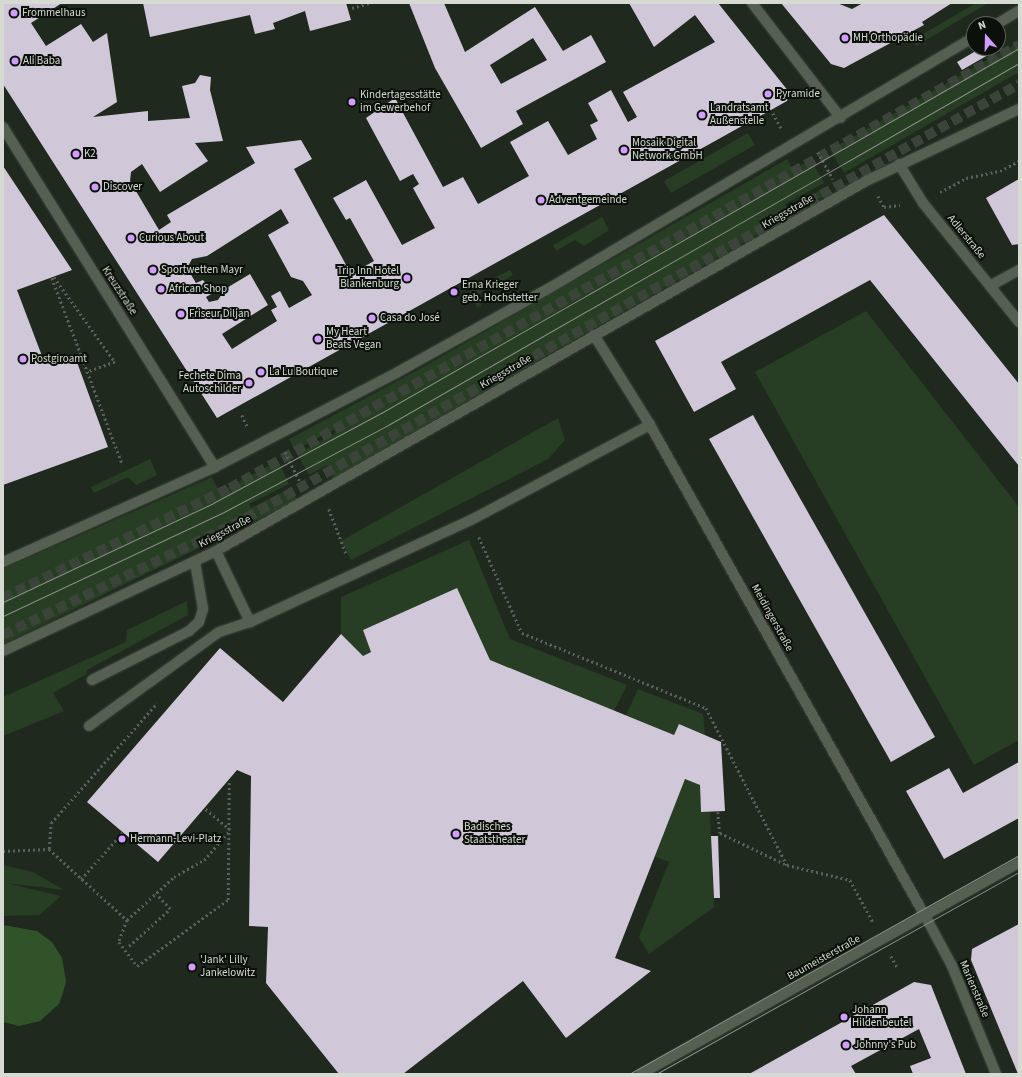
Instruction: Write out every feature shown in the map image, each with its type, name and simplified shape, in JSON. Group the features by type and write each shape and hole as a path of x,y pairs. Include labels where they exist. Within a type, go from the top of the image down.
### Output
{"main road":[{"path":"752,3 841,118"},
{"path":"1006,19 1019,11"},
{"path":"3,562 215,467 257,446 548,289 841,118 966,42"},
{"name":"Kriegsstraße","path":"3,651 216,551 328,489 594,335 899,164 1019,109"},
{"name":"Kreuzstraße","path":"3,127 215,467"},
{"name":"Adlerstraße","path":"899,164 923,203 1019,322"},
{"path":"990,286 1019,270"},
{"name":"Meidingerstraße","path":"594,335 650,425 925,916"},
{"path":"89,726 219,632 250,622 355,575 471,520 650,425"},
{"path":"216,551 250,622"},
{"path":"92,680 189,631 199,622 203,609 195,562"},
{"name":"Baumeisterstraße","path":"641,1074 1019,864"},
{"name":"Marienstraße","path":"925,916 952,966 996,1074"}],"path":[{"path":"352,8 369,3"},
{"path":"773,113 799,160 817,150 835,183"},
{"path":"923,203 966,178 1000,171 1019,161"},
{"path":"88,372 115,362 53,277 88,372 122,463"},
{"path":"242,415 264,459 283,448 302,486"},
{"path":"328,489 329,511 355,575"},
{"path":"471,520 522,633 706,708 787,865"},
{"path":"49,849 51,823 161,698"},
{"path":"229,780 230,830 228,900 137,966 119,942 127,920 174,877 204,860 230,830"},
{"path":"204,808 230,830"},
{"path":"718,812 720,833 787,865 850,880"},
{"path":"82,879 123,832"},
{"path":"3,851 49,849 127,920"},
{"path":"129,946 170,910 156,894"}],"shaded area":[{"path":"976,3 988,3 916,46 913,40"},
{"path":"1019,42 1019,72 844,173 830,150 994,56 1006,56 1006,49"},
{"path":"748,133 755,145 671,193 664,181"},
{"path":"787,159 793,170 811,160 824,183 785,204 787,208 826,187 829,193 334,478 327,465 309,475 297,454 336,433 335,429 295,450 289,439 418,370"},
{"path":"602,217 609,230 584,246 575,240 556,251 553,245"},
{"path":"510,270 513,275 479,294 481,306 477,307 469,292"},
{"path":"866,311 1019,507 1019,740 974,765 755,372"},
{"path":"558,418 565,440 548,459 351,560 341,541"},
{"path":"150,459 157,475 136,485 128,477 94,493 91,487"},
{"path":"278,461 289,484 249,504 251,508 291,488 297,500 3,644 3,569 212,477 219,492"},
{"path":"469,540 510,639 627,685 614,711 490,660 457,588 363,630 371,652 363,656 341,634 341,597"},
{"path":"187,601 188,615 87,670 87,674 53,693 64,711 3,736 3,697 126,642 127,630"},
{"path":"638,689 703,714 705,735 679,724 674,735 626,715"},
{"path":"685,779 700,785 701,812 710,812 714,907 649,954 639,937 669,862 653,856"},
{"path":"3,865 33,872 64,890 6,883 61,896 39,915 3,916"},
{"path":"3,925 37,931 52,942 62,958 66,981 63,993 59,1004 40,1021 19,1026 3,1022"}],"building":[{"path":"3,3 62,3 31,23 46,46 81,24 93,42 107,33 117,102 93,117 148,111 148,121 190,118 182,86 195,83 200,75 211,77 210,90 223,141 195,143 208,161 160,192 142,164 131,172 130,181 159,230 171,222 167,215 255,163 246,147 301,140 312,159 294,169 351,274 374,261 350,218 346,220 333,198 366,180 402,245 435,228 413,188 419,184 413,174 400,181 366,118 395,98 443,187 463,177 478,204 529,176 510,142 548,121 568,155 597,139 590,125 598,121 588,103 611,90 628,122 637,117 623,92 715,42 695,15 654,47 629,3 718,3 789,92 787,101 217,418 3,84","holes":["281,209 289,223 268,235 291,277 303,281 312,295 289,308 280,291 271,296 277,307 271,310 277,321 232,349 222,334 268,305 250,274 225,289 218,300 209,302 206,297 213,293 203,280 196,283 187,268 192,259 207,256"]},
{"path":"143,3 346,3 351,20 310,31 305,11 273,23 275,29 255,34 250,15 150,37"},
{"path":"409,3 444,3 465,52 535,7 563,51 591,35 606,62 516,111 523,124 481,148 435,68","holes":["533,38 547,60 501,84 490,65"]},
{"path":"781,3 837,3 852,9 863,3 952,3 922,22 924,25 844,68 831,64"},
{"path":"967,56 986,56 962,70 957,62"},
{"name":"Postgiroamt","path":"3,166 72,270 17,290 45,364 74,354 108,447 3,485"},
{"path":"1019,179 1019,244 1012,245 986,198"},
{"path":"884,215 1019,384 1019,466 870,280 721,362 736,389 694,412 655,341"},
{"path":"753,415 935,737 891,762 709,439"},
{"name":"Badisches Staatstheater","path":"457,588 490,660 674,735 679,724 721,742 725,811 701,812 700,785 685,779 615,958 651,971 566,1038 523,981 403,1074 339,1074 266,983 268,927 249,926 251,776 237,770 158,862 87,802 220,648 283,702 341,634 363,656 371,652 363,630"},
{"path":"1019,762 1019,818 944,859 906,791 949,768 963,793"},
{"path":"711,836 718,836 720,898 714,898"},
{"path":"1019,924 1018,1074 971,960 972,949"},
{"path":"914,982 931,985 966,1074 913,1074 910,1066 931,1058 919,1029 851,1066 856,1074 749,1074"}],"tunnel":[{"path":"3,598 230,488 1019,45"},
{"path":"3,635 246,518 1019,84"}],"tram line":[{"path":"3,602 213,503 381,413 1019,48"},
{"path":"3,616 220,514 388,425 1019,63"},
{"path":"629,1074 1019,855"},
{"path":"656,1074 1019,872"}],"place":[{"name":"Frommelhaus","path":"14,13"},
{"name":"MH Orthopädie","path":"845,38"},
{"name":"Ali Baba","path":"15,61"},
{"name":"Pyramide","path":"768,94"},
{"name":"Kindertagesstätte im Gewerbehof","path":"352,102"},
{"name":"Landratsamt Außenstelle","path":"702,115"},
{"name":"Mosaik Digital Network GmbH","path":"624,150"},
{"name":"K2","path":"76,154"},
{"name":"Discover","path":"95,187"},
{"name":"Adventgemeinde","path":"541,200"},
{"name":"Curious About","path":"131,238"},
{"name":"Sportwetten Mayr","path":"153,270"},
{"name":"Trip Inn Hotel Blankenburg","path":"407,278"},
{"name":"African Shop","path":"161,289"},
{"name":"Erna Krieger geb. Hochstetter","path":"454,292"},
{"name":"Friseur Diljan","path":"181,314"},
{"name":"Casa do José","path":"372,318"},
{"name":"My Heart Beats Vegan","path":"318,339"},
{"name":"Postgiroamt","path":"23,359"},
{"name":"La Lu Boutique","path":"261,372"},
{"name":"Fechete Dima Autoschilder","path":"249,383"},
{"name":"Badisches Staatstheater","path":"456,834"},
{"name":"Hermann-Levi-Platz","path":"122,839"},
{"name":"'Jank' Lilly Jankelowitz","path":"192,967"},
{"name":"Johann Hildenbeutel","path":"844,1017"},
{"name":"Johnny's Pub","path":"846,1045"}]}
